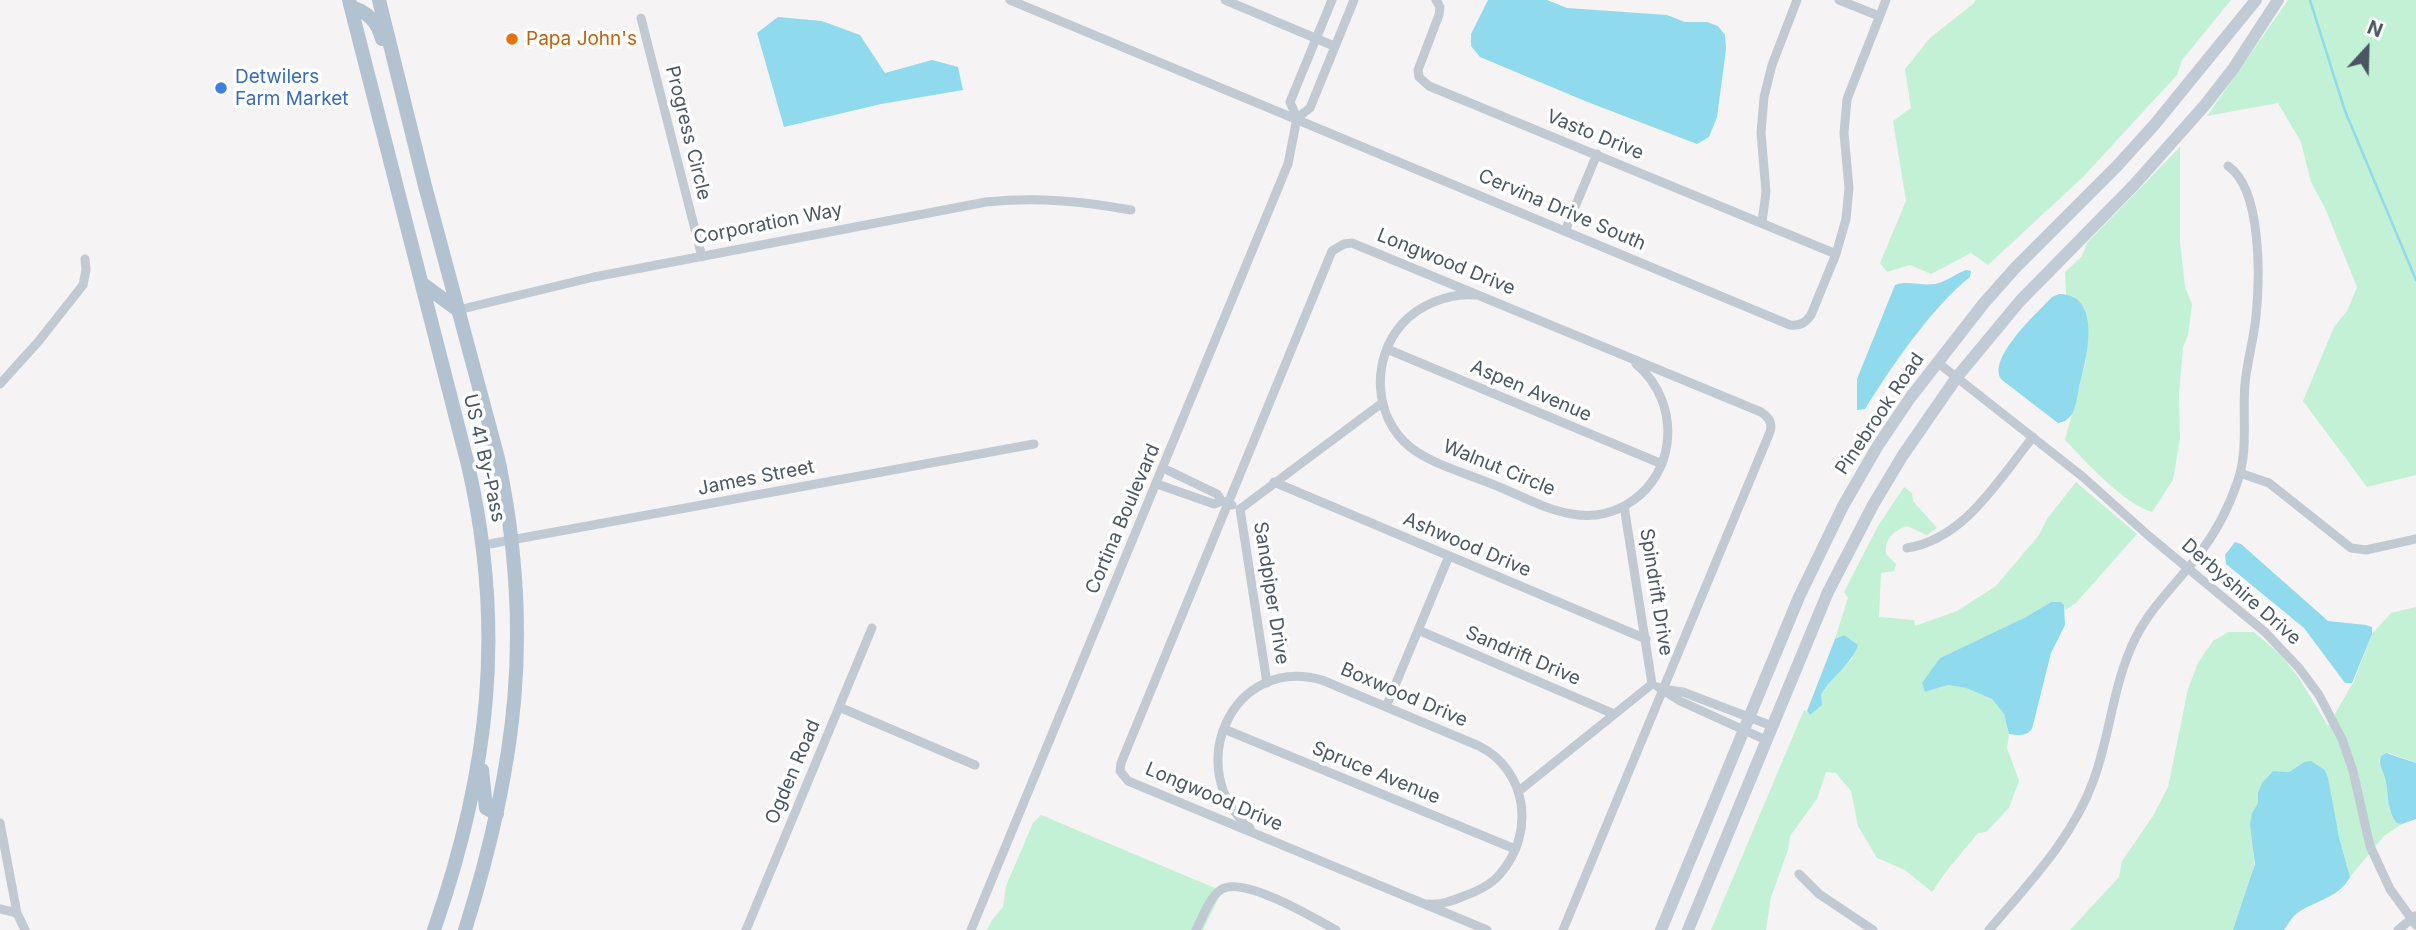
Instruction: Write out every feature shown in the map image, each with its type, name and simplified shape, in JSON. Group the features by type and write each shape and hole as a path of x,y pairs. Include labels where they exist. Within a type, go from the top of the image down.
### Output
{"main road":[{"path":"350,3 378,0"},
{"name":"US 41 By-Pass","path":"378,0 498,458 513,541 518,674 513,721 486,862 465,930"},
{"path":"350,3 369,16 380,33 411,152 425,186"},
{"name":"US 41 By-Pass","path":"350,3 468,465 484,545 488,584 489,656 479,755 463,842 435,930"},
{"path":"424,285 458,310"},
{"path":"479,755 486,808 497,814"}],"street":[{"name":"Cervina Drive South","path":"1010,0 1796,326 1811,315 1836,254 1846,219 1848,202 1844,133 1847,99 1886,0"},
{"path":"1225,0 1335,46"},
{"name":"Cortina Boulevard","path":"971,930 1288,164 1297,118 1290,102 1332,0"},
{"name":"Cortina Boulevard","path":"1297,118 1310,108 1354,0"},
{"name":"Vasto Drive","path":"1436,0 1440,7 1439,15 1418,70 1423,82 1836,254"},
{"path":"1762,222 1766,192 1761,133 1764,97 1772,65 1797,0"},
{"path":"1839,0 1880,16"},
{"name":"Pinebrook Road","path":"1661,930 1799,597 1843,506 1885,436 1937,362 2016,267 2155,124 2256,0"},
{"path":"1688,930 1828,592 1903,455 1957,377 2020,301 2171,145 2233,69 2278,0"},
{"name":"Progress Circle","path":"641,18 702,257"},
{"path":"1565,231 1597,154"},
{"path":"1989,930 2057,849 2076,819 2099,765 2127,656 2149,615 2188,568 2216,528 2233,495 2240,473 2246,439 2244,392 2257,309 2258,265 2248,195 2239,174 2228,166"},
{"name":"Corporation Way","path":"458,310 591,278 986,202 1016,199 1063,200 1131,210"},
{"name":"Longwood Drive","path":"1487,930 1128,781 1120,771 1225,503 1332,251 1337,246 1352,243 1482,296 1761,412 1771,424 1770,432 1563,930"},
{"path":"0,384 38,342 83,285 85,259"},
{"name":"Walnut Circle","path":"1482,296 1458,295 1426,306 1404,322 1387,349 1380,369 1382,402 1397,434 1410,447 1426,457 1565,513 1592,516 1624,506 1647,491 1655,480 1662,464 1668,434 1665,408 1653,382 1629,358"},
{"name":"Aspen Avenue","path":"1387,349 1662,464"},
{"name":"Derbyshire Drive","path":"1937,362 2033,437 2265,632 2299,668 2319,695 2339,732 2351,763 2370,846 2390,890 2414,920"},
{"path":"1163,468 1217,494 1225,503 1240,509 1382,402"},
{"path":"1907,548 1933,541 1963,520 2033,437"},
{"name":"James Street","path":"484,545 1034,444"},
{"path":"2240,473 2269,483 2351,548 2366,551 2416,539"},
{"name":"Ashwood Drive","path":"1275,482 1646,639"},
{"path":"1157,484 1214,504 1225,503"},
{"name":"Spindrift Drive","path":"1624,506 1651,684"},
{"name":"Sandpiper Drive","path":"1240,509 1267,683"},
{"path":"1386,707 1448,556"},
{"name":"Ogden Road","path":"746,930 872,628"},
{"name":"Sandrift Drive","path":"1418,630 1614,714"},
{"name":"Boxwood Drive","path":"1263,837 1240,819 1228,803 1220,785 1217,755 1224,729 1239,703 1267,683 1295,676 1314,678 1386,707 1490,751 1509,770 1519,791 1521,828 1515,849 1500,874 1484,887 1442,903 1419,902"},
{"name":"Spindrift Drive","path":"1651,684 1662,689"},
{"name":"Spindrift Drive","path":"1519,791 1651,684"},
{"path":"1662,689 1683,692 1772,726"},
{"path":"1662,689 1680,701 1766,740"},
{"path":"839,707 975,765"},
{"name":"Spruce Avenue","path":"1224,729 1515,849"},
{"path":"0,823 17,913 24,930"},
{"path":"1799,874 1819,894 1873,930"},
{"path":"1196,930 1213,897 1226,887 1234,886 1251,889 1336,930"},
{"path":"0,909 17,913"},
{"path":"2398,930 2414,920"}],"green space":[{"path":"1976,0 2231,0 2182,60 2177,75 2083,177 1988,265 1971,253 1931,274 1910,265 1887,272 1880,263 1906,201 1893,121 1911,108 1905,69 1930,38"},
{"path":"2288,0 2416,0 2416,475 2367,487 2303,401 2334,327 2347,311 2357,287 2325,208 2311,182 2301,142 2278,103 2207,116"},
{"path":"2180,147 2180,242 2185,286 2192,305 2188,335 2183,347 2179,394 2180,439 2173,480 2152,512 2117,491 2065,440 2086,361 2085,309 2079,301 2066,294 2065,272 2082,256 2087,243"},
{"path":"2076,482 2137,534 2076,603 2065,610 2064,605 2051,602 2026,617 1940,658 1925,692 1948,685 1966,688 1992,699 2004,714 2009,734 2007,748 2019,781 2009,808 1986,832 1978,833 1932,892 1905,870 1877,858 1858,826 1851,791 1836,773 1826,772 1817,799 1790,836 1788,850 1771,897 1766,930 1711,930 1804,710 1810,714 1829,684 1853,658 1844,635 1835,639 1848,598 1844,592 1878,526 1904,487 1912,493 1913,501 1937,528 1927,535 1907,526 1889,539 1886,554 1896,564 1894,571 1881,573 1879,617 1914,620 1915,626 1957,611 1996,586 2039,535 2047,519"},
{"path":"2416,607 2416,763 2389,753 2381,756 2379,761 2385,776 2390,811 2397,822 2402,824 2384,836 2350,877 2325,770 2306,762 2289,772 2273,771 2262,785 2252,820 2253,871 2233,930 2070,930 2119,877 2122,861 2153,816 2168,787 2188,689 2198,663 2213,641 2228,632 2254,632 2282,656 2299,678 2328,726 2354,681 2372,634 2391,613"},
{"path":"1041,815 1222,891 1203,930 987,930 1003,907 1006,886 1033,823"}],"water":[{"path":"1488,0 1547,0 1567,8 1667,15 1685,22 1707,22 1718,26 1725,35 1726,49 1717,117 1709,137 1697,144 1480,57 1471,46 1471,34"},
{"path":"778,17 822,21 860,35 885,73 932,60 958,67 963,90 881,104 784,127 757,33"},
{"path":"1966,270 1971,271 1970,277 1927,321 1865,409 1857,410 1857,379 1895,285 1935,284"},
{"path":"2059,294 2073,297 2082,305 2087,317 2088,346 2072,414 2058,423 2002,380 1999,371 2001,361 2015,337 2052,297"},
{"path":"2235,542 2241,544 2328,621 2372,627 2372,634 2352,683 2345,683 2304,628 2226,564 2225,555"},
{"path":"2051,602 2061,602 2064,605 2065,625 2051,653 2029,732 2022,735 2009,734 2004,714 1992,699 1966,688 1948,685 1925,692 1922,683 1940,658 2026,617"},
{"path":"1844,635 1858,645 1851,659 1821,695 1822,705 1810,715 1807,711 1835,639"},
{"path":"2386,753 2416,763 2416,819 2402,824 2393,818 2389,807 2380,762 2381,756"},
{"path":"2311,761 2325,770 2328,778 2350,877 2338,891 2294,916 2284,930 2233,930 2255,864 2250,825 2262,783 2273,771 2289,772 2304,762"}],"waterway":[{"path":"2310,0 2345,111 2416,280"}],"place":[{"name":"Papa John's","path":"512,39"},
{"name":"Detwilers Farm Market","path":"221,88"}]}
